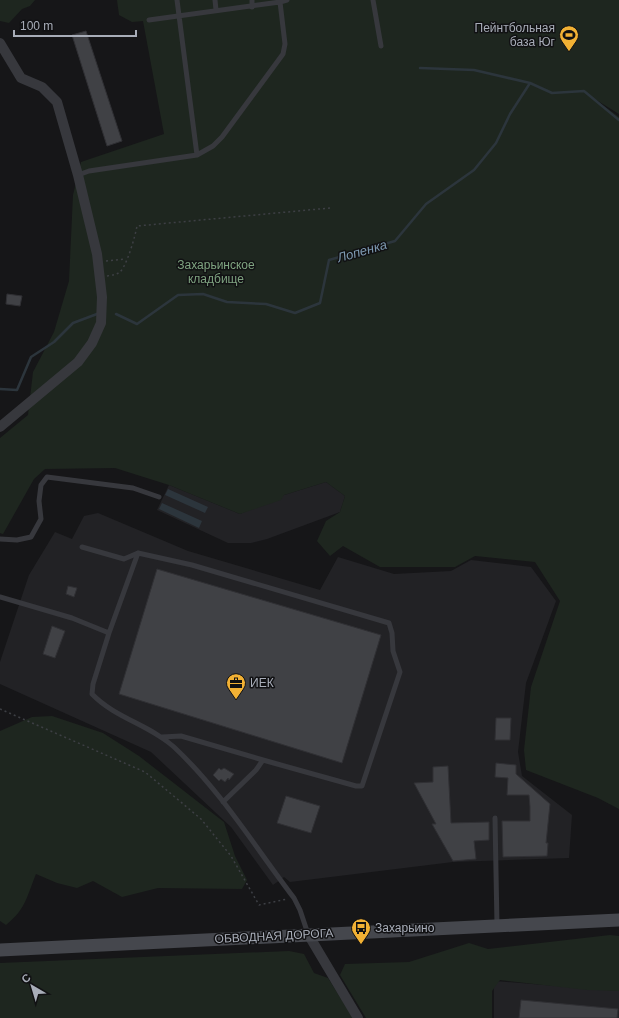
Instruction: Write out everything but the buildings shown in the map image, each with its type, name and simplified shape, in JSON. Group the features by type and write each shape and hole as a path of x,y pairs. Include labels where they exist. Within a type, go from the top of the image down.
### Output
{"main road":[{"name":"ОБВОДНАЯ ДОРОГА","path":"0,950 619,920"}],"street":[{"path":"0,43 21,78 42,87 57,102 78,175 98,262 102,297 101,323 92,343 78,362 0,427"},
{"path":"308,934 358,1018"}],"lane":[{"path":"177,0 197,155"},
{"path":"215,0 216,10"},
{"path":"252,0 252,7"},
{"path":"150,20 216,10 252,7 287,0"},
{"path":"373,0 381,46"},
{"path":"78,175 96,170 197,155 213,146 222,137 284,54 285,44 280,2"},
{"path":"0,539 17,540 31,537 41,519 39,501 41,485 47,478 133,488 159,497"},
{"path":"82,547 124,559 138,553 192,565 389,623 392,633 392,651 400,672 362,786 356,786 181,736 162,737"},
{"path":"138,553 93,684 92,694 112,709 162,737 174,747 223,802 294,898 300,910 308,934"},
{"path":"0,597 72,618 110,633"},
{"path":"223,802 256,770 263,760"},
{"path":"495,818 497,926"}],"path":[{"path":"100,277 115,274 121,271 126,258 132,249 137,226 330,208"},
{"path":"98,262 126,258"},
{"path":"0,709 146,772 201,820 231,856 258,905 294,898"}],"shaded area":[{"path":"326,482 345,496 340,512 267,539 251,543 228,543 157,510 169,485 240,514 284,495"},
{"path":"168,489 208,507 205,513 165,495"},
{"path":"162,503 202,521 199,528 159,509"},
{"path":"98,513 188,551 320,590 338,557 394,574 451,571 471,560 531,567 556,601 526,683 518,752 522,776 572,815 569,858 453,862 290,882 284,877 273,885 231,827 151,752 0,684 0,662 29,575 55,532 72,539 84,516"},
{"path":"494,981 619,991 619,1018 494,1018"}],"green space":[{"path":"0,0 35,0 30,6 22,9 9,23 0,21"},
{"name":"Захарьинское кладбище","path":"117,0 619,0 619,114 590,96 619,117 619,809 598,798 526,770 524,750 531,687 560,601 535,562 475,556 455,567 380,567 343,546 330,556 317,541 326,521 340,512 345,496 326,482 284,495 281,500 240,514 169,485 115,468 45,469 34,479 3,534 0,533 0,438 28,415 33,372 54,332 69,281 73,195 81,162 164,134 143,21 132,22 119,15"},
{"path":"52,716 103,733 139,756 224,822 235,856 247,880 242,889 158,888 122,897 93,881 77,888 57,883 36,874 22,908 6,925 0,921 0,731 32,717"},
{"path":"610,935 619,936 619,991 587,990 500,980 492,991 492,1018 366,1018 340,975 345,964 409,962 469,943 488,949"},
{"path":"289,951 304,954 314,973 328,978 353,1018 0,1018 0,963"}],"waterway":[{"path":"420,68 474,70 530,83 552,93 584,91 619,120"},
{"name":"Лопенка","path":"116,314 137,324 178,295 203,294 227,302 266,304 295,313 320,303 329,260 395,241 426,204 474,170 496,143 510,114 530,83"},
{"name":"Лопенка","path":"0,389 17,390 31,357 54,342 73,323 97,314"}],"place":[{"name":"Пейнтбольная база Юг","path":"569,52"},
{"name":"ИЕК","path":"236,700"},
{"name":"Захарьино","path":"361,945"}]}
